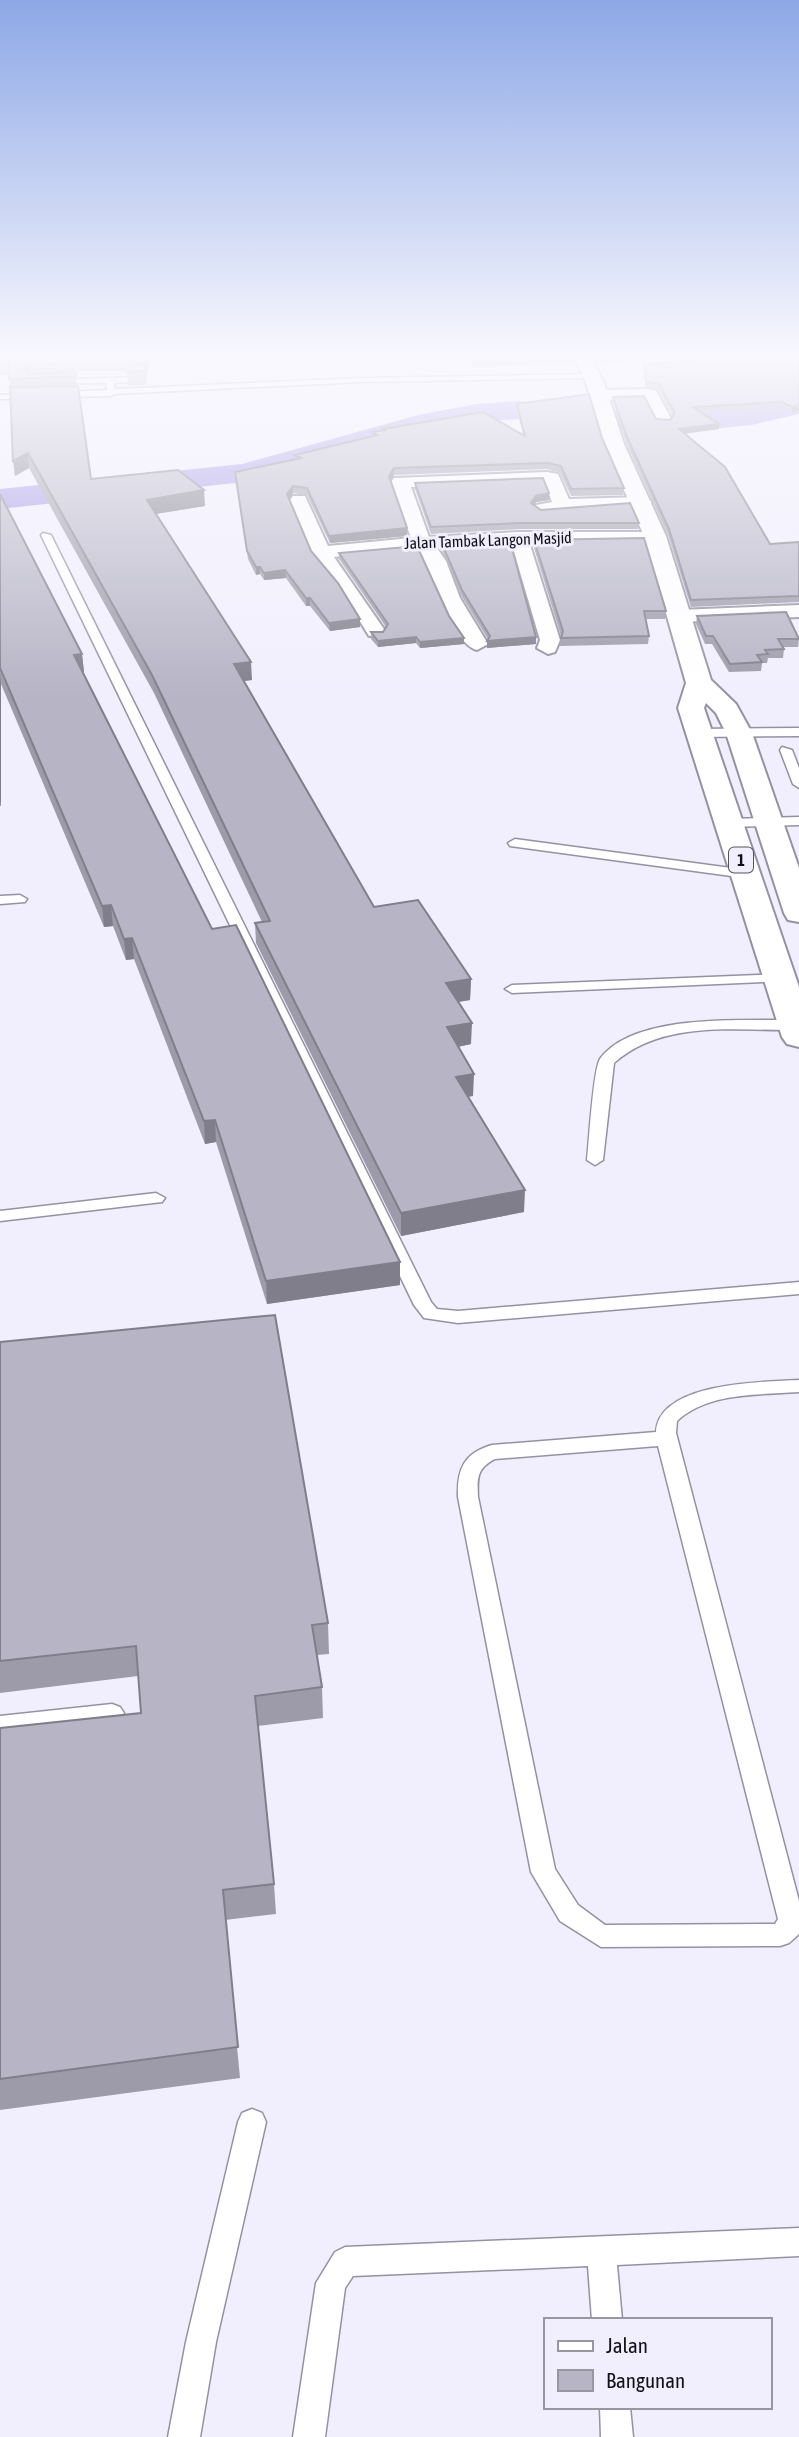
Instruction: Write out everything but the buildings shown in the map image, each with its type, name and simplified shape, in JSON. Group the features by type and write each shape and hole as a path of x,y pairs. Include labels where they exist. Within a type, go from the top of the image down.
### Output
{"highway":[{"name":"1","path":"627,470 643,502 655,536 699,683 727,709 739,733 766,822 799,913"},
{"name":"1","path":"699,683 691,708 780,978 797,1021"}],"street":[{"path":"477,644 450,598 436,561 422,542 400,482 547,477 552,478 562,505"},
{"path":"299,500 322,552 376,632"},
{"path":"555,536 542,507 643,502"},
{"name":"Jalan Tambak Langon Masjid","path":"322,552 422,542 555,536 655,536"},
{"path":"519,538 550,640 548,648"},
{"path":"679,616 799,611"}],"lane":[{"path":"46,535 423,1306 432,1314 458,1317 799,1288"},
{"path":"699,733 799,732"},
{"path":"786,750 799,785"},
{"path":"729,823 799,821"},
{"path":"515,843 746,874"},
{"path":"0,900 20,899"},
{"path":"512,989 780,978"},
{"path":"595,1160 606,1062 626,1044 676,1027 797,1021"},
{"path":"0,1216 156,1198"},
{"path":"666,1438 492,1452 476,1459 467,1471 468,1497 543,1872 569,1913 601,1936 780,1935 789,1928 791,1919 666,1438 670,1416 684,1403 732,1393 799,1386"},
{"path":"0,1726 112,1713"},
{"path":"184,2437 201,2342 252,2122"},
{"path":"309,2437 331,2283 345,2262 799,2242"},
{"path":"601,2250 607,2318"},
{"path":"615,2409 617,2437"}],"waterway":[{"path":"0,499 256,470"}]}
